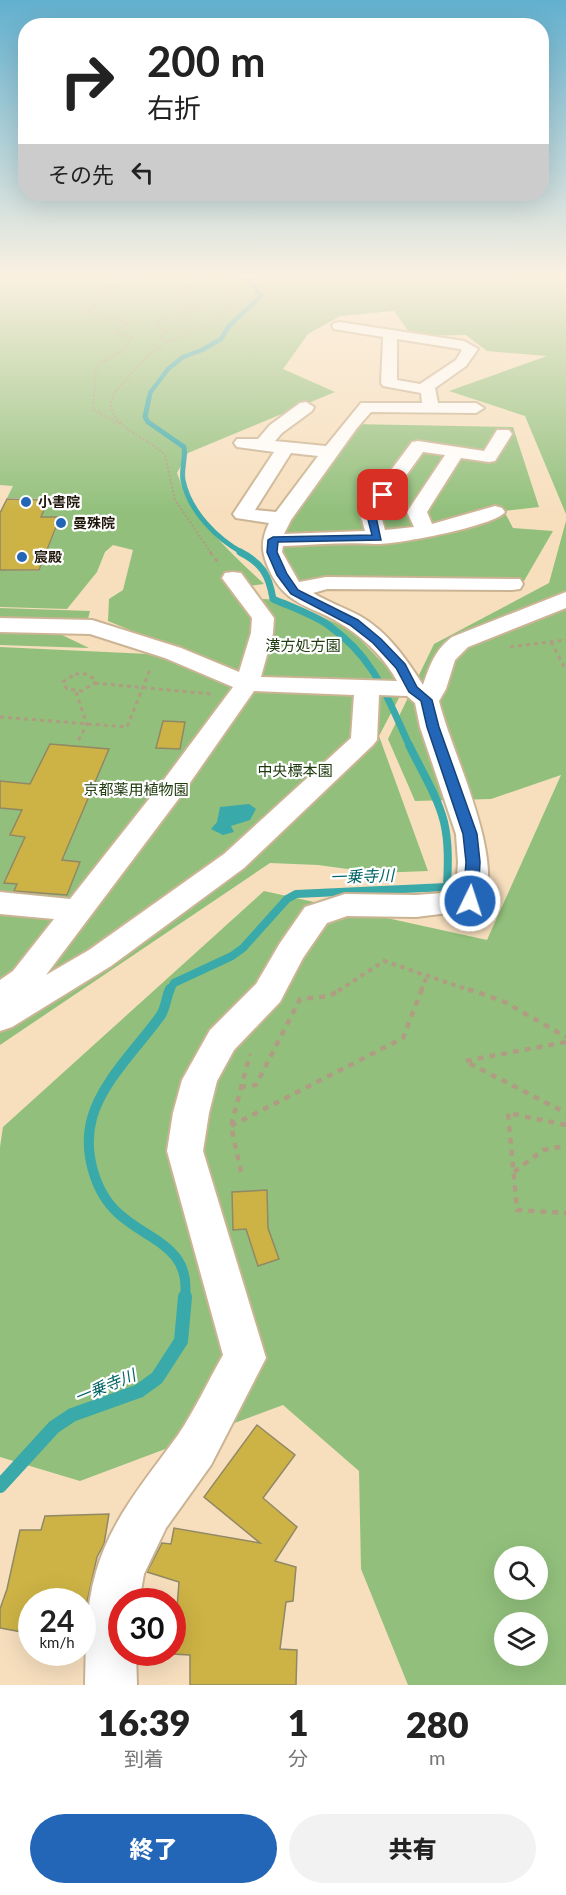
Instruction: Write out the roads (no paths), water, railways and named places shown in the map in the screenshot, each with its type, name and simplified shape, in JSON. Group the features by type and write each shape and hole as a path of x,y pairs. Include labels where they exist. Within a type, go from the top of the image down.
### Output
{"street":[{"path":"390,355 389,383 428,390 431,407"},
{"path":"424,388 461,363 467,355"},
{"path":"263,445 276,429 306,407"},
{"path":"294,595 272,552 273,540 281,519 351,424 367,407 476,408"},
{"path":"377,538 370,512 418,446 489,457 503,434"},
{"path":"243,443 330,452"},
{"path":"281,519 243,514 286,447"},
{"path":"426,529 417,512 456,452"},
{"path":"395,478 435,485"},
{"path":"273,540 377,538 475,520 495,512"},
{"path":"294,595 326,584 512,584"},
{"path":"0,996 24,980 170,791 242,690 262,633 263,618 243,586 294,595 354,622 377,641 401,667 420,695 470,834 473,862 470,901 416,906 345,905 316,915 291,951 268,993 222,1040 200,1080 191,1113 185,1151 245,1358 195,1449 149,1510 120,1571 111,1618 111,1685"},
{"path":"0,625 92,627 173,653 242,690 368,689 420,695 435,692 441,665 446,654 455,645 467,638 512,623 566,599"},
{"path":"0,1018 100,958 234,861 364,740 368,689"},
{"path":"0,903 78,911"}],"water":[{"path":"249,804 256,809 250,820 231,826 234,832 223,835 211,829 217,822 220,807"}],"waterway":[{"name":"一乗寺川","path":"149,399 150,393 168,369 189,355"},
{"name":"一乗寺川","path":"149,398 145,417 148,422 184,447 183,480 191,503 214,532 243,553"},
{"name":"一乗寺川","path":"240,552 259,565 267,576 273,599 322,621 357,651 378,680 410,747"},
{"name":"一乗寺川","path":"170,990 174,983 232,956 243,948 287,899 296,894 447,887 448,862 444,822 433,792 410,747"},
{"name":"一乗寺川","path":"170,990 161,1015 112,1077 97,1104 92,1118 89,1143 93,1170 103,1194 119,1214 166,1247 175,1256 182,1267 185,1297"},
{"name":"一乗寺川","path":"0,1486 54,1427 72,1415 139,1391 157,1378 181,1341 185,1297"}],"place":[{"name":"小書院","path":"26,502"},
{"name":"曼殊院","path":"61,523"},
{"name":"宸殿","path":"22,557"}],"park label":[{"name":"漢方処方園","path":"303,646"},
{"name":"中央標本園","path":"295,771"},
{"name":"京都薬用植物園","path":"136,790"}]}
